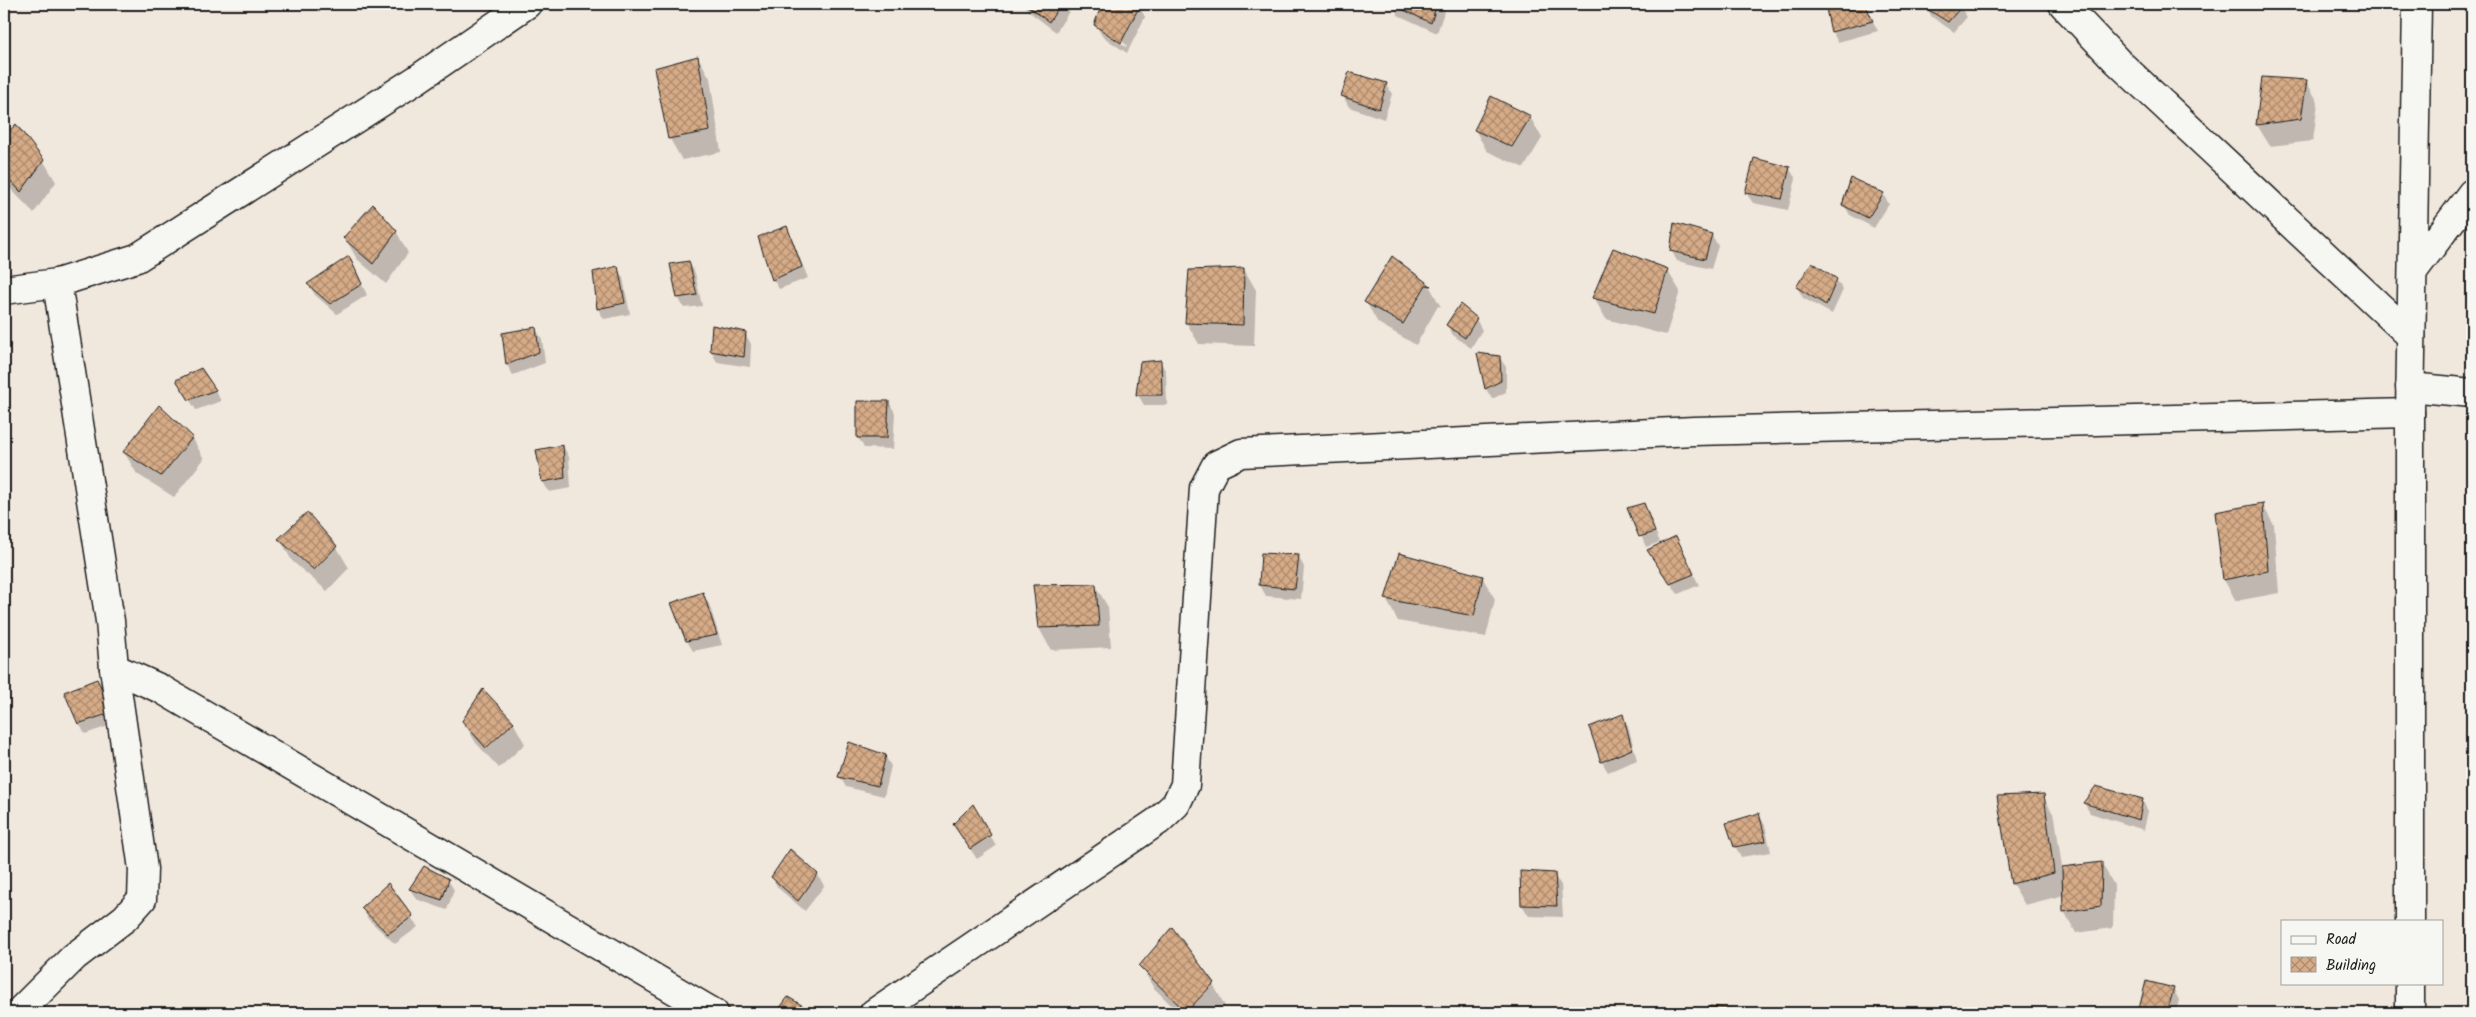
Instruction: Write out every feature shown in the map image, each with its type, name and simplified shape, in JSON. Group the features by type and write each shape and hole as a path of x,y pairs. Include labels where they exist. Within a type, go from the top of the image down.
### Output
{"street":[{"path":"4,290 57,283 137,258 416,80 527,4"},
{"path":"2063,4 2117,62 2411,336"},
{"path":"2410,920 2410,387 2414,270 2417,4"},
{"path":"2414,270 2472,193"},
{"path":"18,1013 74,957 125,918 142,899 143,869 114,668 110,621 57,283"},
{"path":"2410,387 2472,393"},
{"path":"874,1013 1158,821 1176,804 1185,785 1204,488 1216,465 1240,453 1694,432 2410,414"},
{"path":"114,668 161,689 714,1013"},
{"path":"2410,984 2410,1013"}],"building":[{"path":"1025,4 1061,4 1049,22"},
{"path":"1102,4 1140,5 1121,43 1094,25"},
{"path":"1391,4 1437,4 1431,23"},
{"path":"1825,4 1865,4 1873,21 1831,32"},
{"path":"1927,4 1959,4 1962,6 1948,22 1924,7"},
{"path":"698,56 710,131 668,139 654,68"},
{"path":"1349,72 1387,83 1379,109 1341,96"},
{"path":"2262,77 2307,80 2301,119 2256,125"},
{"path":"1491,96 1531,116 1512,147 1474,130"},
{"path":"16,124 44,160 21,192 4,174 4,137"},
{"path":"1754,158 1790,167 1782,199 1745,193"},
{"path":"1851,178 1884,193 1868,218 1842,205"},
{"path":"373,204 397,231 373,264 343,238"},
{"path":"1674,223 1712,234 1705,259 1670,251"},
{"path":"787,226 802,267 772,280 758,237"},
{"path":"1613,248 1668,269 1654,314 1592,298"},
{"path":"349,256 362,284 330,304 307,284"},
{"path":"1392,256 1431,286 1426,285 1403,324 1364,302"},
{"path":"689,261 697,295 677,298 670,264"},
{"path":"1812,262 1837,279 1826,305 1796,287"},
{"path":"618,266 625,303 597,309 593,272"},
{"path":"1244,268 1243,325 1185,323 1189,270"},
{"path":"1460,304 1477,318 1465,338 1446,325"},
{"path":"712,325 746,332 744,357 710,351"},
{"path":"536,327 539,352 506,365 502,333"},
{"path":"1477,353 1500,356 1501,381 1485,389"},
{"path":"1161,360 1162,395 1136,395 1140,362"},
{"path":"201,368 216,390 189,400 176,380"},
{"path":"857,401 889,401 887,438 857,438"},
{"path":"159,405 193,437 161,476 123,452"},
{"path":"563,445 565,478 542,482 536,450"},
{"path":"1644,503 1655,532 1639,537 1627,508"},
{"path":"2263,503 2268,571 2223,580 2215,512"},
{"path":"307,512 337,546 314,570 278,539"},
{"path":"1676,536 1694,574 1670,584 1647,550"},
{"path":"1261,553 1299,555 1295,589 1259,585"},
{"path":"1399,553 1483,576 1474,616 1385,599"},
{"path":"1096,584 1099,626 1038,628 1033,585"},
{"path":"703,592 717,635 686,641 671,603"},
{"path":"97,679 113,712 78,724 64,692"},
{"path":"483,689 514,722 486,748 462,721"},
{"path":"1623,714 1632,749 1601,762 1589,727"},
{"path":"849,742 886,755 878,786 838,777"},
{"path":"2096,786 2143,799 2139,820 2083,803"},
{"path":"2044,794 2054,873 2011,884 1997,796"},
{"path":"973,804 991,835 970,849 953,824"},
{"path":"1759,813 1766,841 1734,847 1726,823"},
{"path":"790,849 818,874 798,901 771,877"},
{"path":"2102,862 2101,906 2063,912 2062,867"},
{"path":"424,866 449,879 442,900 409,889"},
{"path":"1520,871 1555,873 1557,906 1521,905"},
{"path":"388,883 413,916 388,934 361,908"},
{"path":"1172,927 1214,983 1186,1012 1139,966"},
{"path":"2146,981 2174,988 2167,1013 2139,1009"},
{"path":"788,997 810,1010 808,1013 776,1013"},
{"path":"1710,1006 1740,1010 1740,1013 1708,1013"}]}
